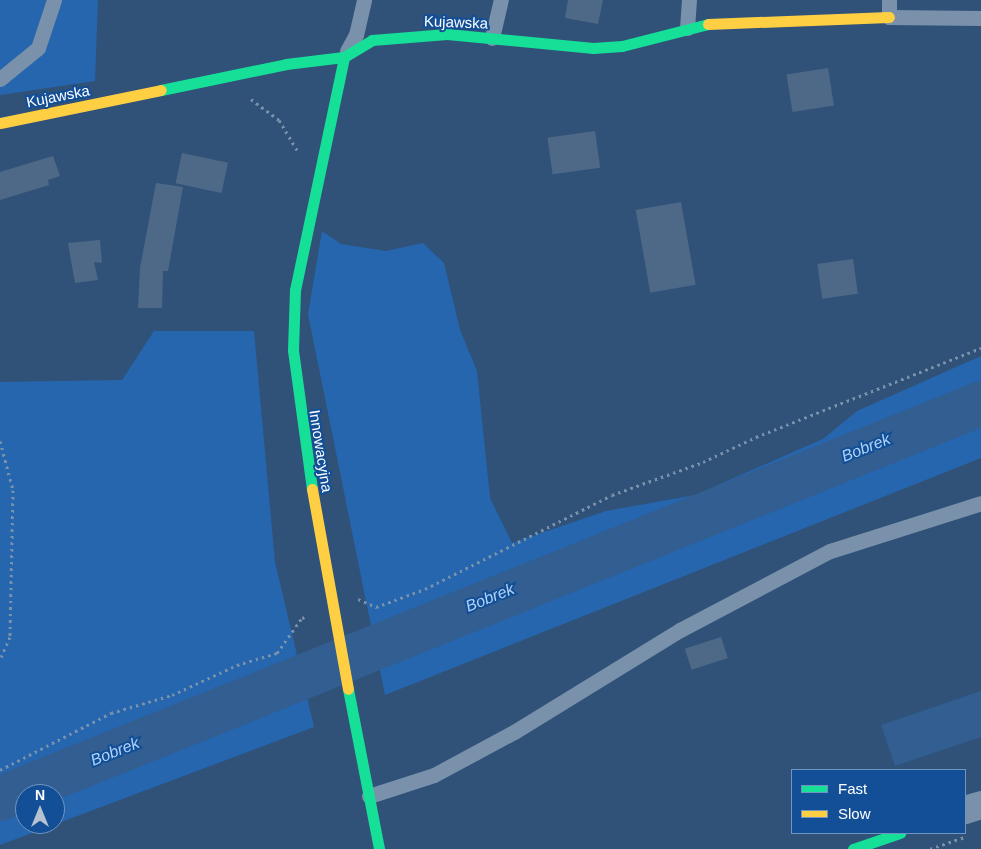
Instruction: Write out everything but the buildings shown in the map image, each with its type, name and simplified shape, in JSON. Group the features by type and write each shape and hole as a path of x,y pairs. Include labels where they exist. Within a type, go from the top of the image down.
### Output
{"street":[{"name":"Kujawska","path":"0,123 286,64 344,57 372,40 447,34 593,48 622,46 716,22 889,17"},
{"name":"Innowacyjna","path":"344,57 295,290 293,350 301,423 333,611 379,849"},
{"path":"969,822 981,805"},
{"path":"853,849 897,834"}],"lane":[{"path":"0,79 38,48 54,0"},
{"path":"344,57 356,35 364,0"},
{"path":"492,38 501,0"},
{"path":"687,28 689,0"},
{"path":"889,0 889,17 981,18"},
{"path":"369,796 434,775 514,732 680,630 830,550 981,503"}],"path":[{"path":"245,95 279,120 301,158"},
{"path":"0,770 111,713 172,695 237,665 277,653 302,618 331,598 352,593 376,607 425,589 612,495 703,462 756,437 981,348"},
{"path":"0,441 12,490 10,637 0,659"},
{"path":"930,849 952,834"}],"shaded area":[{"path":"0,0 98,0 95,81 0,95"},
{"path":"322,231 341,244 386,251 423,243 444,263 460,330 477,371 490,498 512,543 606,511 695,495 823,439 857,411 981,356 981,458 385,695 308,314"},
{"path":"154,331 254,331 275,562 314,727 65,821 65,784 15,784 15,834 29,834 0,845 0,382 122,380"},
{"path":"981,691 981,737 895,766 881,725"}],"waterway":[{"name":"Bobrek","path":"0,798 981,403"}],"traffic: fast":[{"path":"161,90 286,64 344,57 372,40 447,34 593,48 622,46 708,24"},
{"path":"312,489 293,350 295,290 344,57"},
{"path":"348,689 379,849"},
{"path":"853,849 897,834"}],"traffic: slow":[{"path":"708,24 889,17"},
{"path":"0,123 161,90"},
{"path":"312,489 348,689"}]}
